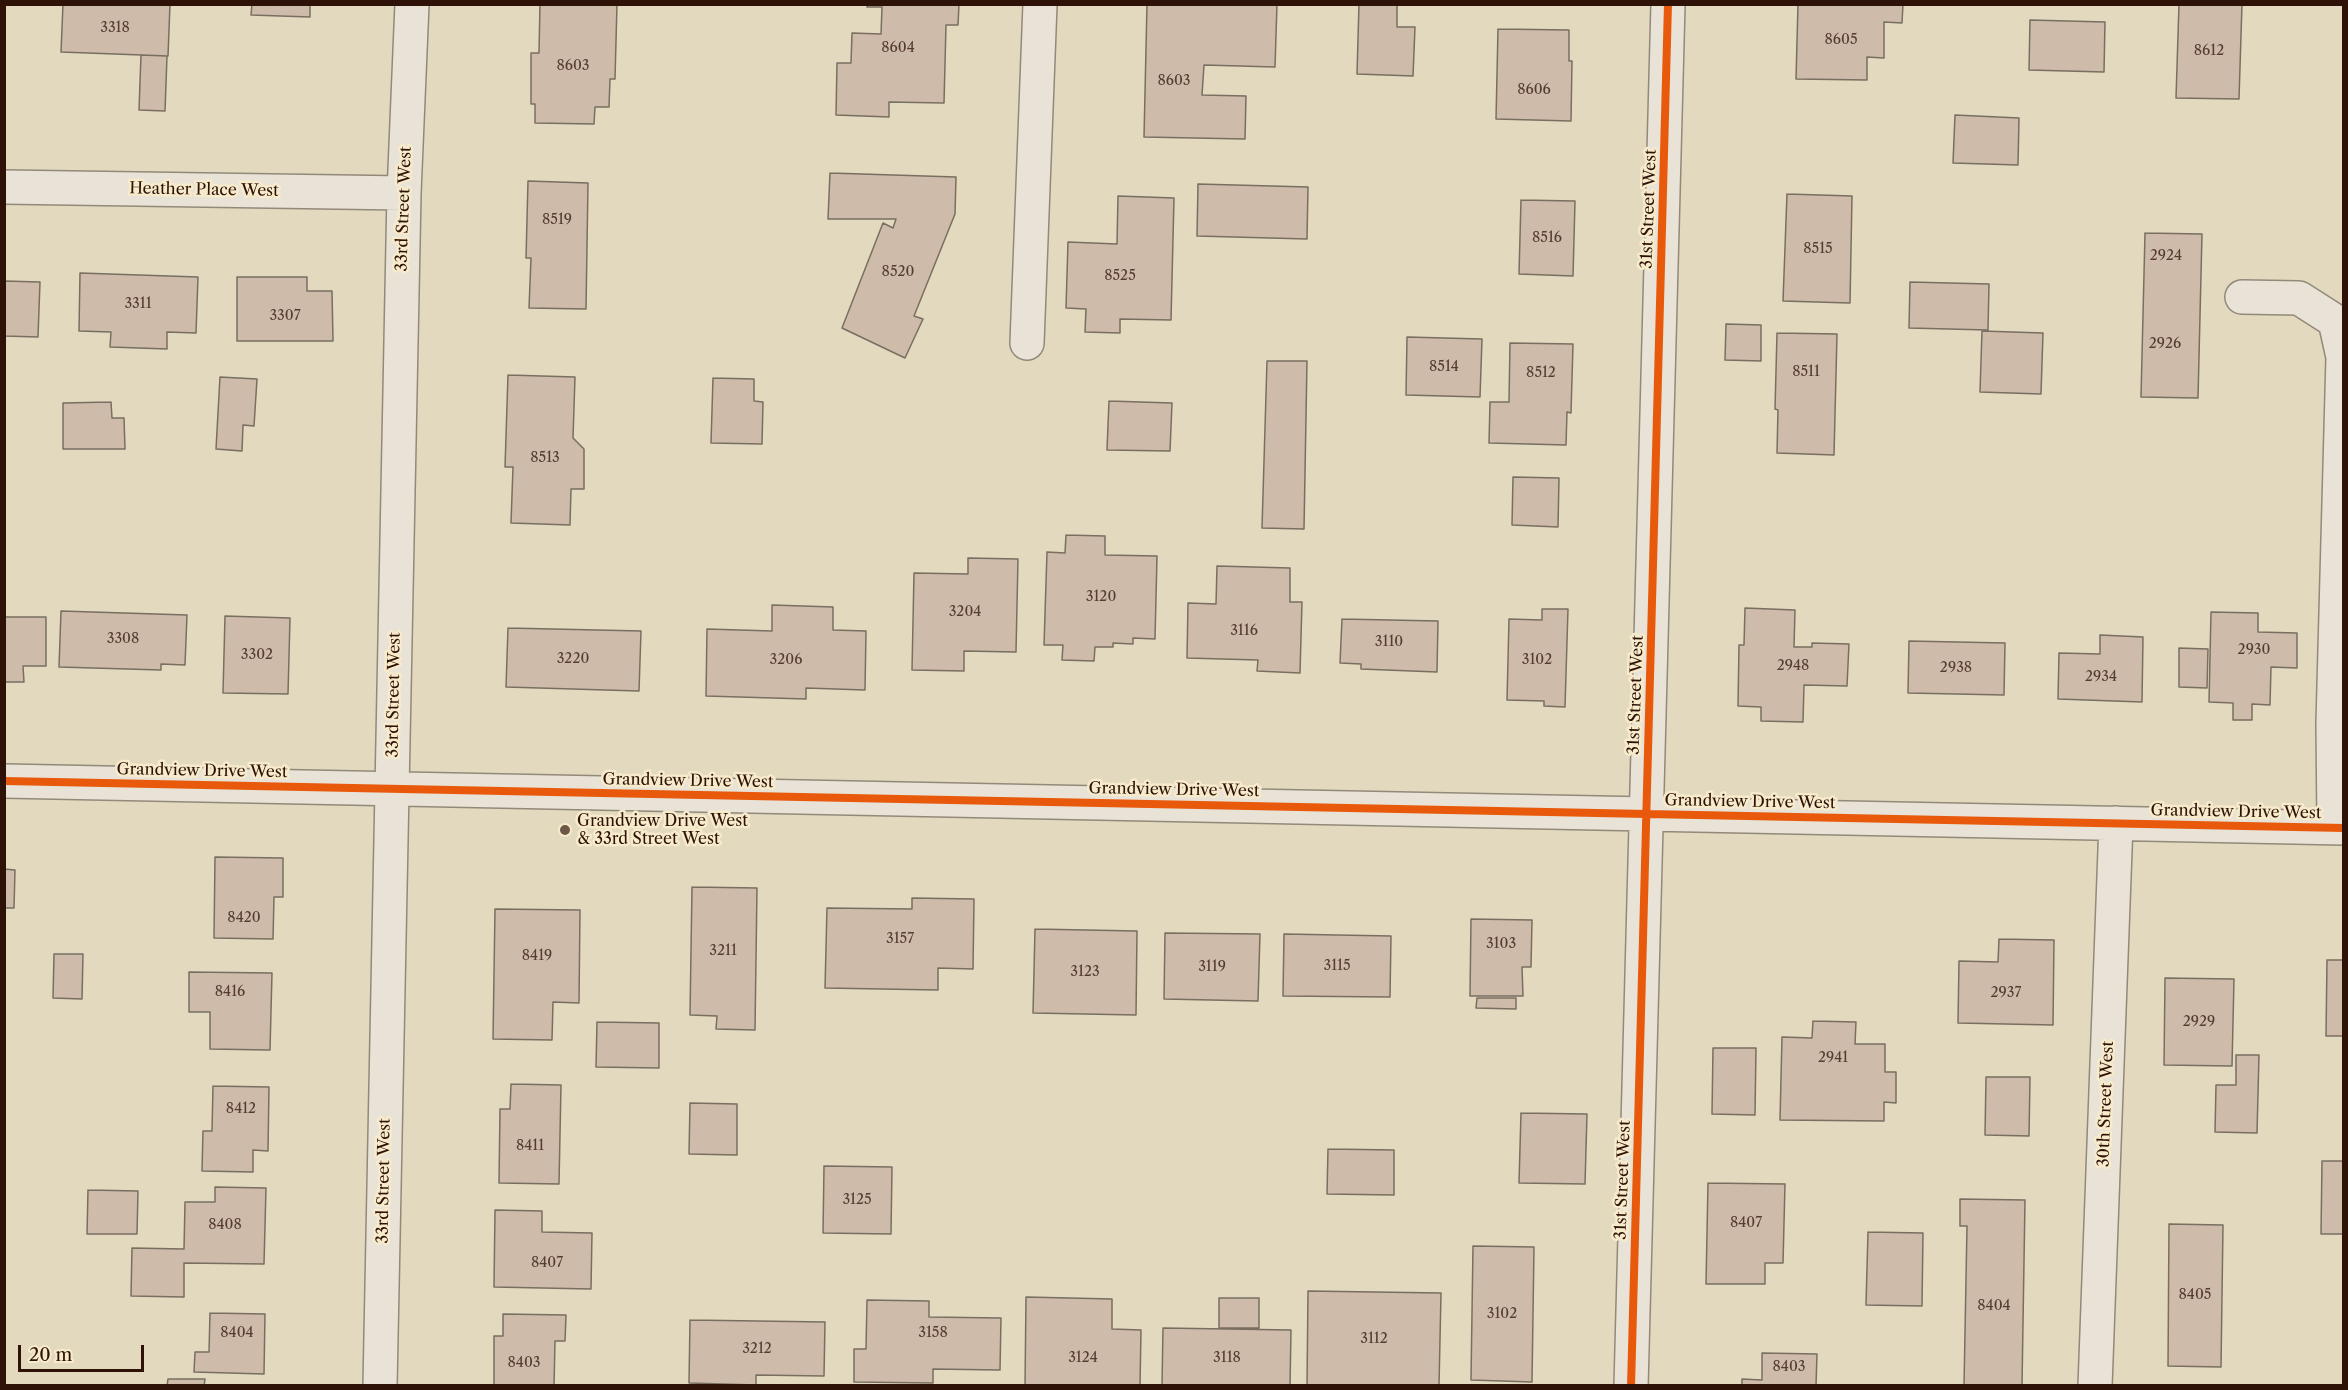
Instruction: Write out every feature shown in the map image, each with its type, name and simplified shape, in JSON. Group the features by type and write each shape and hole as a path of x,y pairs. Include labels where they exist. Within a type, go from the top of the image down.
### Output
{"street":[{"name":"33rd Street West","path":"380,1386 404,193 412,4"},
{"path":"1027,343 1040,4"},
{"name":"31st Street West","path":"1631,1386 1668,4"},
{"name":"Heather Place West","path":"4,187 404,193"},
{"path":"2242,297 2299,298 2335,321 2343,357 2334,723 2339,827"},
{"name":"Grandview Drive West","path":"4,781 2339,827"},
{"name":"30th Street West","path":"2095,1386 2116,823"}],"building":[{"path":"63,4 170,4 168,56 61,52"},
{"path":"252,4 310,4 310,17 251,15"},
{"path":"540,4 617,4 615,79 610,79 609,107 595,107 594,124 535,123 535,104 531,104 531,53 539,53"},
{"path":"867,4 959,4 958,25 946,25 944,103 889,102 889,117 836,115 837,63 851,63 852,33 881,34 882,7 867,7"},
{"path":"1147,4 1277,4 1275,67 1204,65 1202,95 1246,96 1245,139 1144,137"},
{"path":"1359,4 1397,4 1397,27 1415,27 1413,76 1357,74"},
{"path":"1798,4 1903,4 1902,23 1884,22 1884,58 1867,57 1867,80 1796,79"},
{"path":"2179,4 2242,4 2239,99 2176,98"},
{"path":"2030,20 2105,22 2104,72 2029,70"},
{"path":"1498,29 1569,30 1569,61 1572,61 1571,121 1496,119"},
{"path":"141,55 167,56 165,111 139,110"},
{"path":"1955,115 2019,118 2018,165 1953,163"},
{"path":"830,173 956,177 955,214 914,316 923,319 905,358 842,328 883,223 893,228 896,219 828,219"},
{"path":"528,181 588,183 586,309 529,308 531,258 526,258"},
{"path":"1198,184 1308,187 1307,239 1197,236"},
{"path":"1787,194 1852,196 1850,303 1783,301"},
{"path":"1118,196 1174,198 1171,320 1120,319 1120,333 1085,332 1086,309 1066,308 1068,242 1117,244"},
{"path":"1521,200 1575,201 1573,276 1519,274"},
{"path":"2145,233 2202,234 2198,398 2141,397"},
{"path":"80,273 198,277 196,333 167,332 167,349 110,347 111,332 79,331"},
{"path":"237,277 307,277 307,291 332,291 333,341 237,341"},
{"path":"4,281 40,282 38,337 4,336"},
{"path":"1910,282 1989,284 1988,330 1909,328"},
{"path":"1726,324 1761,325 1761,361 1725,360"},
{"path":"1982,331 2043,333 2041,394 1980,392"},
{"path":"1777,333 1837,334 1834,455 1777,453 1778,410 1775,409"},
{"path":"1407,337 1482,339 1480,397 1406,395"},
{"path":"1510,343 1573,344 1571,413 1567,412 1566,445 1489,443 1490,402 1509,402"},
{"path":"1267,361 1307,361 1304,529 1262,528"},
{"path":"508,375 575,377 573,438 584,449 584,489 571,489 570,525 511,523 513,467 505,467"},
{"path":"220,377 257,379 254,426 243,425 242,451 216,449"},
{"path":"713,378 754,379 754,401 763,402 762,444 711,443"},
{"path":"1109,401 1172,403 1170,451 1107,450"},
{"path":"111,402 112,418 124,418 125,449 63,449 63,403"},
{"path":"1513,477 1559,478 1558,527 1512,525"},
{"path":"1066,535 1105,536 1105,555 1157,556 1155,639 1133,638 1133,644 1113,643 1113,647 1095,647 1094,661 1062,660 1063,645 1044,645 1047,552 1065,553"},
{"path":"968,558 1018,559 1016,652 964,651 964,671 912,670 914,573 968,574"},
{"path":"1217,566 1290,568 1290,602 1302,602 1300,673 1257,671 1258,660 1187,658 1188,603 1216,604"},
{"path":"772,605 833,607 833,630 866,631 865,690 806,688 806,699 706,696 707,629 772,631"},
{"path":"1745,608 1795,610 1794,647 1812,647 1812,643 1849,644 1847,686 1804,685 1803,722 1761,721 1761,707 1738,706 1739,645 1744,645"},
{"path":"1542,609 1568,609 1565,707 1544,706 1544,701 1507,700 1509,619 1542,620"},
{"path":"61,611 187,615 185,665 161,664 161,670 59,667"},
{"path":"2211,612 2258,613 2258,632 2297,633 2297,668 2271,667 2270,705 2252,704 2252,720 2233,720 2233,703 2209,702"},
{"path":"225,616 290,618 288,694 223,693"},
{"path":"4,617 46,617 46,666 23,666 24,682 4,682"},
{"path":"1342,619 1438,621 1437,672 1361,669 1361,664 1340,663"},
{"path":"508,628 641,631 639,691 506,687"},
{"path":"2100,635 2143,637 2142,702 2058,699 2059,653 2100,654"},
{"path":"1909,641 2005,643 2004,695 1908,693"},
{"path":"2179,648 2208,649 2207,688 2179,687"},
{"path":"215,857 283,858 283,897 274,897 273,939 214,938"},
{"path":"4,869 15,870 14,908 4,908"},
{"path":"692,887 757,888 755,1030 716,1029 717,1016 690,1015"},
{"path":"912,898 974,899 973,969 938,968 938,990 825,988 827,908 912,909"},
{"path":"495,909 580,910 579,1003 553,1002 552,1040 493,1039"},
{"path":"1471,919 1532,920 1531,967 1522,967 1523,996 1470,996"},
{"path":"1035,929 1137,931 1136,1015 1033,1013"},
{"path":"1165,933 1260,934 1258,1001 1164,999"},
{"path":"1284,934 1391,936 1390,997 1283,996"},
{"path":"1999,939 2054,940 2053,1025 1958,1023 1959,961 1998,962"},
{"path":"54,954 83,954 82,999 53,998"},
{"path":"2327,960 2344,960 2344,1036 2326,1036"},
{"path":"189,972 272,973 270,1050 210,1049 210,1012 189,1012"},
{"path":"2165,978 2234,979 2232,1066 2164,1065"},
{"path":"1477,998 1516,998 1516,1009 1476,1008"},
{"path":"1813,1021 1856,1022 1855,1044 1885,1044 1885,1072 1896,1072 1896,1103 1884,1102 1884,1121 1780,1120 1782,1037 1812,1038"},
{"path":"597,1022 659,1023 659,1068 596,1067"},
{"path":"1713,1048 1756,1048 1755,1115 1712,1114"},
{"path":"2236,1055 2259,1055 2257,1133 2215,1132 2216,1085 2236,1085"},
{"path":"1986,1077 2030,1077 2029,1136 1985,1135"},
{"path":"511,1084 561,1085 559,1184 499,1183 500,1109 510,1109"},
{"path":"213,1086 269,1087 268,1151 253,1150 253,1172 202,1171 203,1131 212,1131"},
{"path":"690,1103 737,1104 737,1155 689,1154"},
{"path":"1521,1113 1587,1114 1585,1184 1519,1183"},
{"path":"1328,1149 1394,1150 1394,1195 1327,1194"},
{"path":"2322,1161 2344,1161 2344,1265 2343,1234 2321,1234"},
{"path":"824,1166 892,1167 891,1234 823,1233"},
{"path":"1708,1183 1785,1184 1783,1263 1765,1263 1765,1284 1706,1284"},
{"path":"215,1187 266,1188 264,1264 184,1263 184,1297 131,1296 132,1248 184,1249 185,1202 215,1202"},
{"path":"88,1190 138,1191 137,1234 87,1234"},
{"path":"1960,1199 2025,1200 2022,1386 1964,1386 1967,1226 1960,1226"},
{"path":"495,1210 542,1211 542,1232 592,1233 591,1289 494,1287"},
{"path":"2169,1224 2223,1225 2221,1367 2168,1366"},
{"path":"1868,1232 1923,1233 1922,1306 1866,1305"},
{"path":"1473,1246 1534,1247 1532,1382 1471,1380"},
{"path":"1308,1291 1441,1293 1439,1386 1307,1386"},
{"path":"1026,1297 1112,1299 1112,1329 1141,1330 1140,1386 1025,1386"},
{"path":"1219,1298 1259,1298 1259,1328 1219,1328"},
{"path":"867,1300 929,1301 929,1317 1001,1318 1000,1370 933,1369 933,1383 854,1382 854,1349 866,1349"},
{"path":"210,1313 265,1314 264,1374 194,1372 195,1352 209,1352"},
{"path":"503,1314 566,1315 565,1341 555,1341 554,1386 494,1386 494,1336 503,1336"},
{"path":"690,1320 825,1322 824,1376 756,1375 756,1385 689,1383"},
{"path":"1163,1328 1291,1330 1290,1386 1162,1386"},
{"path":"1762,1353 1817,1354 1816,1386 1742,1386 1742,1379 1762,1380"},
{"path":"168,1379 205,1379 204,1386 167,1386"}],"cycle path":[{"path":"1631,1386 1668,4"},
{"path":"4,781 2344,828"}],"place":[{"name":"Grandview Drive West & 33rd Street West","path":"565,830"}]}
